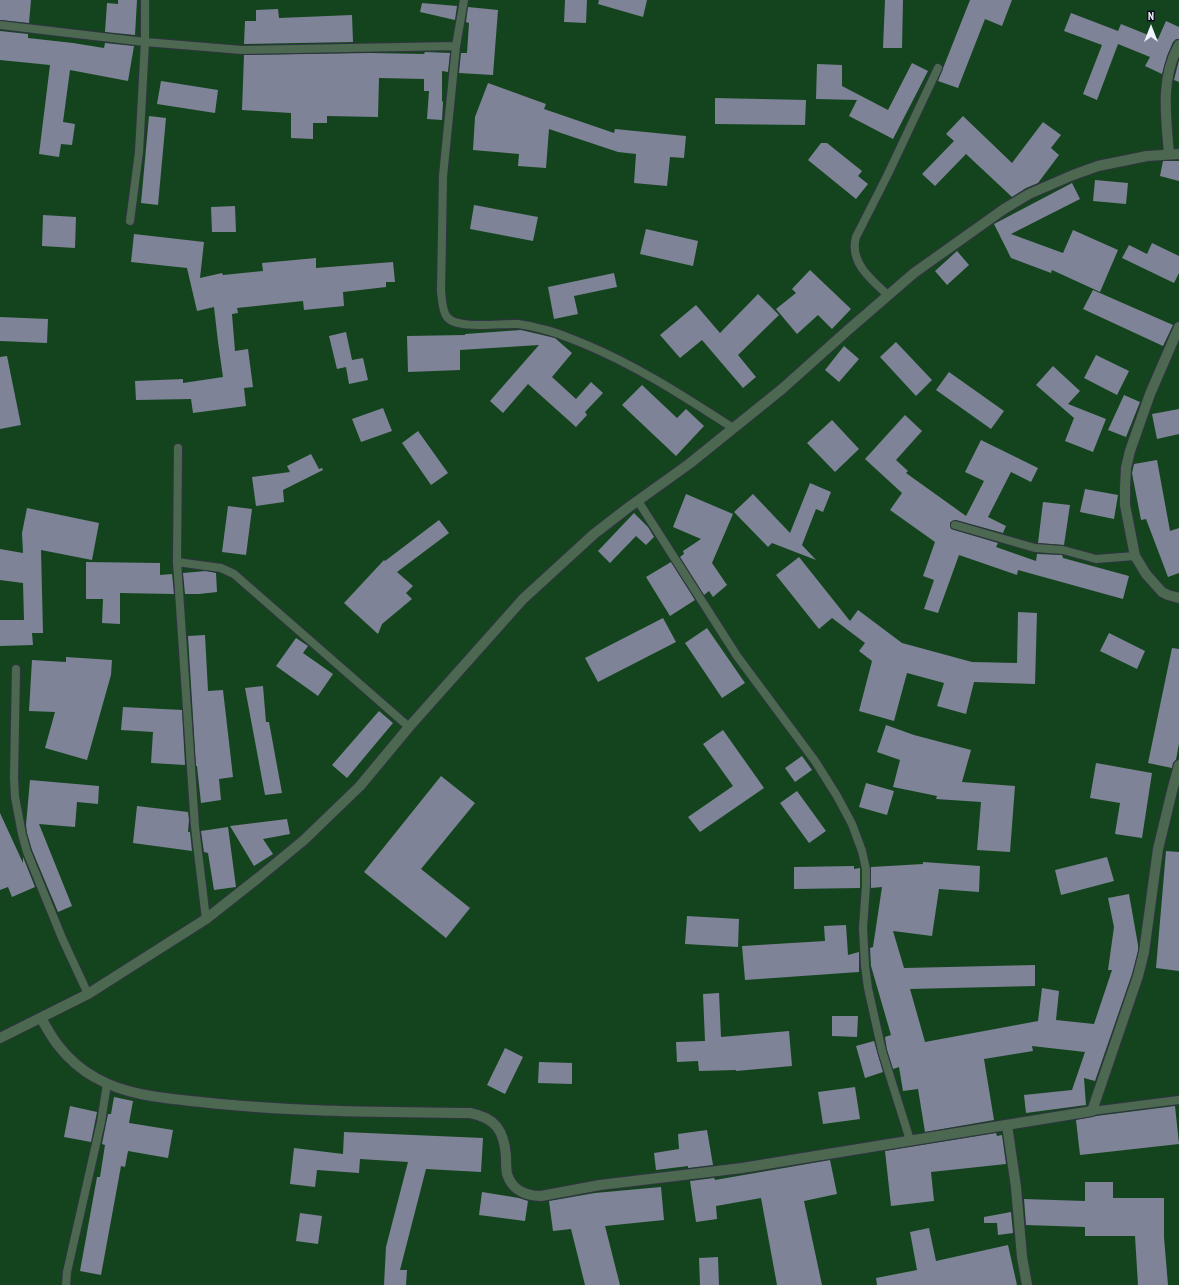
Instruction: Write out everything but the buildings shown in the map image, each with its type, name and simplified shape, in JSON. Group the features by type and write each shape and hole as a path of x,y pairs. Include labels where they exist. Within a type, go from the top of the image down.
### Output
{"street":[{"path":"0,1038 88,994 206,919 304,840 360,786 409,727 523,599 594,534 689,464 782,389 914,272 1004,209 1030,194 1098,166 1147,156 1174,154 1166,109 1168,74 1173,55 1179,45"},
{"path":"1179,327 1150,394 1130,451 1125,488 1125,505 1135,556 1146,574 1162,592 1179,598"},
{"path":"41,1018 57,1044 84,1071 117,1088 150,1096 249,1107 382,1112 470,1113 480,1115 492,1121 502,1136 505,1146 507,1174 514,1186 522,1192 535,1196 600,1185 742,1168 1092,1111 1138,976 1144,952 1157,855 1179,765"},
{"path":"1007,1125 1016,1186 1022,1257 1027,1285"}],"lane":[{"path":"130,221 138,152 145,42 145,0"},
{"path":"464,0 456,46 443,184 441,291 447,317 458,323 519,324 543,329 565,336 607,353 679,393 733,428"},
{"path":"0,25 145,42 242,50 456,46"},
{"path":"888,295 870,278 858,263 854,244 856,237 887,176 938,68"},
{"path":"178,448 177,562 195,827 206,919"},
{"path":"638,501 737,656 814,761 837,796 852,824 862,851 866,870 866,894 863,928 864,966 868,988 882,1051 910,1140"},
{"path":"955,525 1035,548 1063,550 1096,559 1135,556"},
{"path":"177,562 221,568 234,574 409,727"},
{"path":"16,669 14,778 15,797 22,834 27,852 62,938 88,994"},
{"path":"66,1285 73,1244 101,1122 107,1084"},
{"path":"1092,1111 1179,1100"}],"green space":[{"path":"0,0 1179,0 1179,1285 0,1285"}]}
